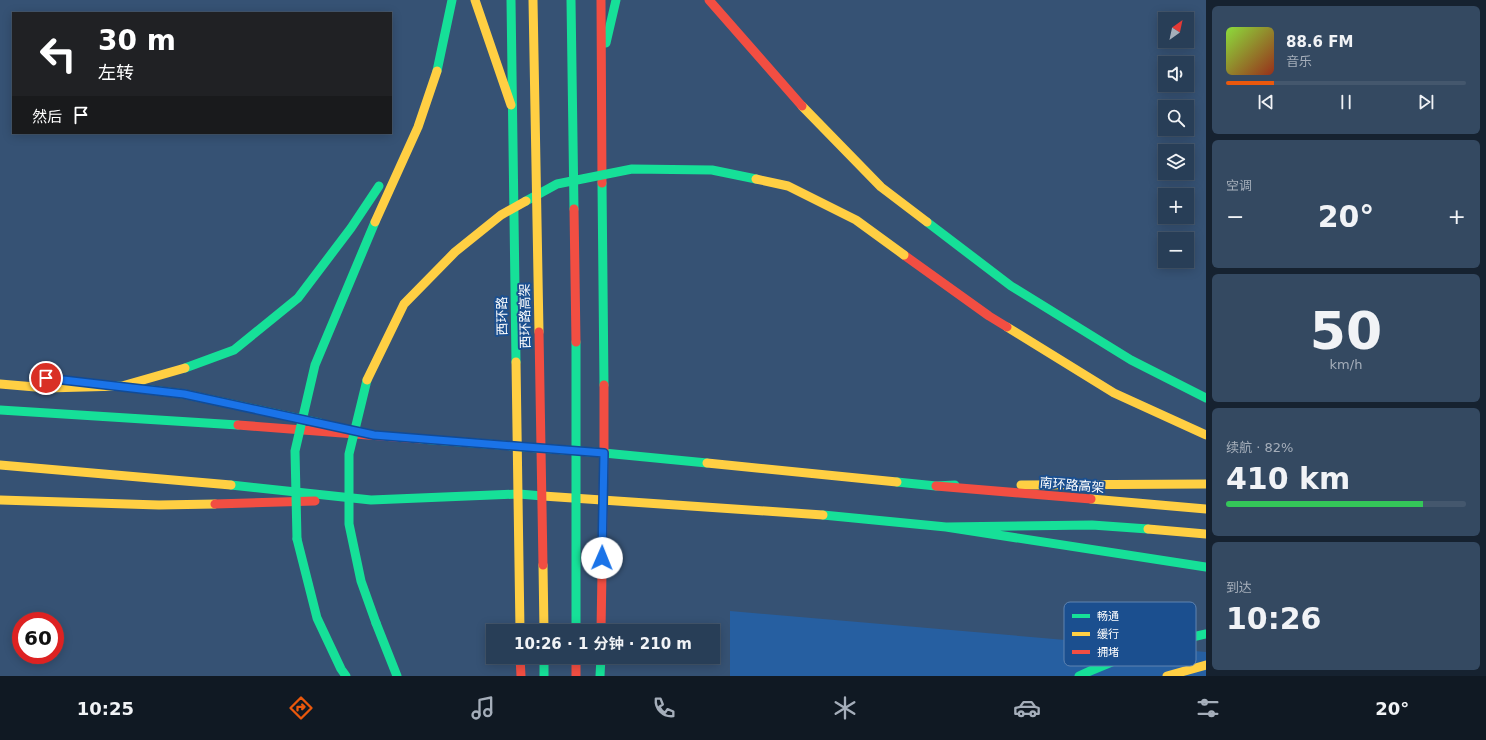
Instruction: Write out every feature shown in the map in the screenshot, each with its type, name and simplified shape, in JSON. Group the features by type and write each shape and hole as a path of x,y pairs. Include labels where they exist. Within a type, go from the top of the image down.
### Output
{"main road":[{"path":"346,676 341,669 317,618 297,539 295,451 315,365 375,222 418,127 438,67 452,0"},
{"path":"475,0 512,110"},
{"name":"西环路","path":"511,0 520,624"},
{"name":"西环路高架","path":"533,0 544,624"},
{"path":"571,0 576,309 576,624"},
{"path":"600,0 602,60 604,453 601,624"},
{"path":"602,60 616,0"},
{"path":"709,0 793,96 881,187 1011,286 1131,360 1206,398"},
{"path":"0,384 47,388 122,386 187,367 234,350 298,298 351,228 418,127"},
{"path":"397,676 386,651 361,581 349,524 349,454 368,376 404,304 455,252 501,216 557,184 632,169 712,170 788,186 856,220 989,316 1114,393 1206,435"},
{"path":"54,379 184,394 374,435"},
{"path":"0,410 374,435 604,453 936,486 1206,484"},
{"path":"0,466 206,482 371,500"},
{"name":"南环路高架","path":"936,486 1206,509"},
{"path":"0,500 159,504 371,500 519,494 822,515 946,527 1206,567"},
{"path":"946,527 1092,524 1206,534"},
{"path":"1196,636 1206,634"},
{"path":"520,664 521,676"},
{"path":"544,664 544,676"},
{"path":"576,664 576,676"},
{"path":"600,676 601,664"},
{"path":"1167,676 1206,665"},
{"path":"1079,676 1101,666"}],"shaded area":[{"path":"730,611 1064,640 1064,666 1196,666 1196,651 1206,652 1206,676 730,676"}],"traffic: fast":[{"path":"437,71 452,0"},
{"path":"511,0 516,362"},
{"path":"571,0 574,209"},
{"path":"606,43 616,0"},
{"path":"526,201 557,184 632,169 712,170 756,179"},
{"path":"602,183 604,385"},
{"path":"185,368 234,350 298,298 351,228 379,186"},
{"path":"297,539 295,451 315,365 375,222"},
{"path":"927,222 1011,286 1131,360 1206,398"},
{"path":"576,342 576,624"},
{"path":"367,380 349,454 349,524 361,581 376,623"},
{"path":"118,386 184,394 320,423"},
{"path":"0,410 238,425"},
{"path":"420,439 604,453 707,463"},
{"path":"897,482 936,486 955,485"},
{"path":"231,485 371,500 519,494 543,496"},
{"path":"823,515 946,527 1206,567"},
{"path":"946,527 1092,525 1148,529"},
{"path":"297,539 317,618 341,669 346,676"},
{"path":"376,623 397,676"},
{"path":"1196,636 1206,634"},
{"path":"544,664 544,676"},
{"path":"600,676 601,664"},
{"path":"1079,676 1103,666"}],"traffic: slow":[{"path":"475,0 511,105"},
{"path":"533,0 539,332"},
{"path":"375,222 418,127 437,71"},
{"path":"802,106 881,187 927,222"},
{"path":"756,179 788,186 856,220 904,255"},
{"path":"367,380 404,304 455,252 501,215 526,201"},
{"path":"1007,327 1114,393 1206,435"},
{"path":"516,362 520,624"},
{"path":"0,384 47,388 122,386 185,368"},
{"path":"707,463 897,482"},
{"path":"0,465 231,485"},
{"path":"1021,485 1206,484"},
{"path":"543,496 823,515"},
{"path":"1091,499 1206,509"},
{"path":"0,500 159,505 215,504"},
{"path":"1148,529 1206,534"},
{"path":"543,565 544,624"},
{"path":"1167,676 1206,665"}],"traffic: jam":[{"path":"601,0 602,183"},
{"path":"709,0 802,106"},
{"path":"574,209 576,342"},
{"path":"904,255 989,316 1007,327"},
{"path":"539,332 543,565"},
{"path":"601,624 604,385"},
{"path":"238,425 420,439"},
{"path":"936,486 1091,499"},
{"path":"215,504 315,501"},
{"path":"520,664 521,676"},
{"path":"576,664 576,676"}],"route":[{"path":"46,378 184,394 374,435 604,453 602,558"}]}
